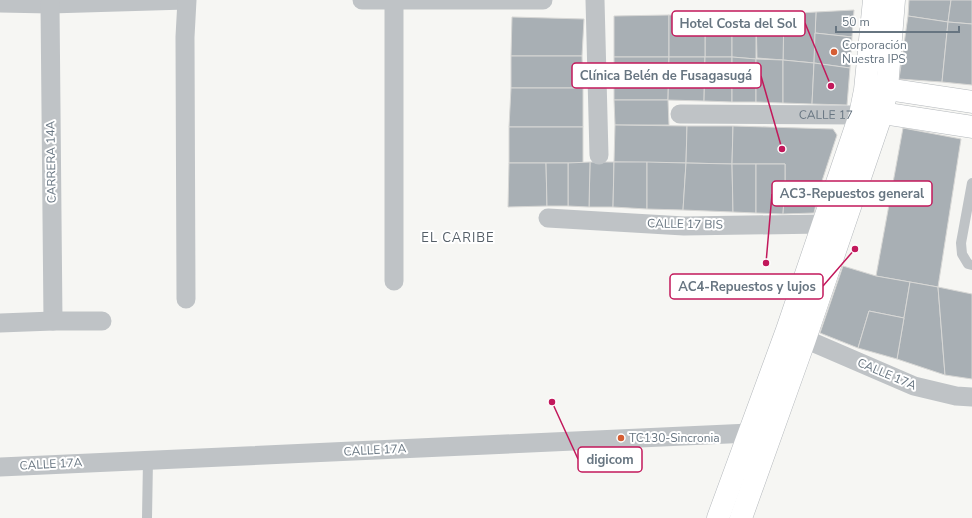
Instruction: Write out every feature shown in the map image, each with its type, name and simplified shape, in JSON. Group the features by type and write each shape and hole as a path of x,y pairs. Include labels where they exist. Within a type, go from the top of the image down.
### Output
{"main road":[{"path":"718,518 787,330 860,115 865,90 874,0"},
{"path":"741,518 805,339 882,113 887,89 894,0"},
{"path":"865,90 887,89 972,102"},
{"name":"CALLE 17","path":"860,115 882,113 972,127"}],"street":[{"path":"0,3 50,4 187,0 185,37 186,299"},
{"path":"362,0 543,0"},
{"path":"394,0 394,281"},
{"path":"595,0 599,155"},
{"name":"CARRERA 14A","path":"50,4 53,321"},
{"name":"CALLE 17","path":"680,114 860,115"},
{"name":"CALLE 17 BIS","path":"548,218 684,226 823,224"},
{"path":"0,324 53,321 102,321"},
{"name":"CALLE 17A","path":"805,339 914,386 956,396 972,397"},
{"name":"CALLE 17A","path":"0,467 750,433"}],"lane":[{"path":"972,183 961,243 962,254 968,264 972,265"},
{"path":"147,518 148,460"}],"building":[{"path":"909,0 951,0 948,22 908,16"},
{"path":"951,0 972,0 972,24 948,22"},
{"path":"854,10 852,37 815,33 816,12"},
{"path":"816,12 814,63 783,60 784,14"},
{"path":"732,14 732,57 705,57 705,15"},
{"path":"732,14 756,14 756,59 732,57"},
{"path":"756,14 784,14 783,60 757,58"},
{"path":"669,15 669,57 614,57 614,16"},
{"path":"669,15 705,15 705,57 669,57"},
{"path":"908,16 948,22 942,82 899,79"},
{"path":"512,17 584,19 582,56 511,56"},
{"path":"948,22 972,24 972,85 942,82"},
{"path":"815,33 852,37 850,68 814,63"},
{"path":"511,56 582,56 583,88 511,88"},
{"path":"614,57 669,57 668,100 614,100"},
{"path":"669,57 705,57 704,101 668,100"},
{"path":"705,57 732,57 732,102 704,101"},
{"path":"732,57 756,59 756,102 732,102"},
{"path":"756,59 783,60 783,103 756,102"},
{"path":"783,60 814,63 812,104 783,103"},
{"path":"814,63 850,68 847,105 812,104"},
{"path":"511,88 583,88 583,127 509,127"},
{"path":"614,100 668,100 669,125 615,125"},
{"path":"615,125 687,126 686,163 614,162"},
{"path":"687,126 733,126 732,164 686,163"},
{"path":"733,126 833,129 837,135 820,187 785,184 785,164 732,164"},
{"path":"509,127 583,127 583,163 509,163"},
{"path":"903,128 961,139 938,287 876,276"},
{"path":"590,162 614,162 613,207 589,207"},
{"path":"590,162 589,207 568,206 568,163"},
{"path":"614,162 647,162 647,209 613,207"},
{"path":"647,162 686,163 683,210 647,209"},
{"path":"509,163 546,163 547,206 508,207"},
{"path":"546,163 568,163 568,206 547,206"},
{"path":"686,163 732,164 733,212 683,210"},
{"path":"732,164 756,164 756,213 733,212"},
{"path":"756,164 785,164 783,214 756,213"},
{"path":"785,184 820,187 814,213 783,214"},
{"path":"843,266 876,276 910,282 904,318 869,311 858,348 820,333"},
{"path":"910,282 938,287 945,375 897,359"},
{"path":"938,287 972,294 972,379 945,375"},
{"path":"869,311 904,318 897,359 858,348"}],"place":[{"name":"Corporación Nuestra IPS","path":"834,52"},
{"name":"Hotel Costa del Sol","path":"831,86"},
{"name":"Clínica Belén de Fusagasugá","path":"782,149"},
{"name":"AC4-Repuestos y lujos","path":"855,249"},
{"name":"AC3-Repuestos general","path":"766,263"},
{"name":"digicom","path":"552,402"},
{"name":"TC130-Sincronia","path":"621,438"}],"district":[{"name":"EL CARIBE","path":"458,238"}]}
